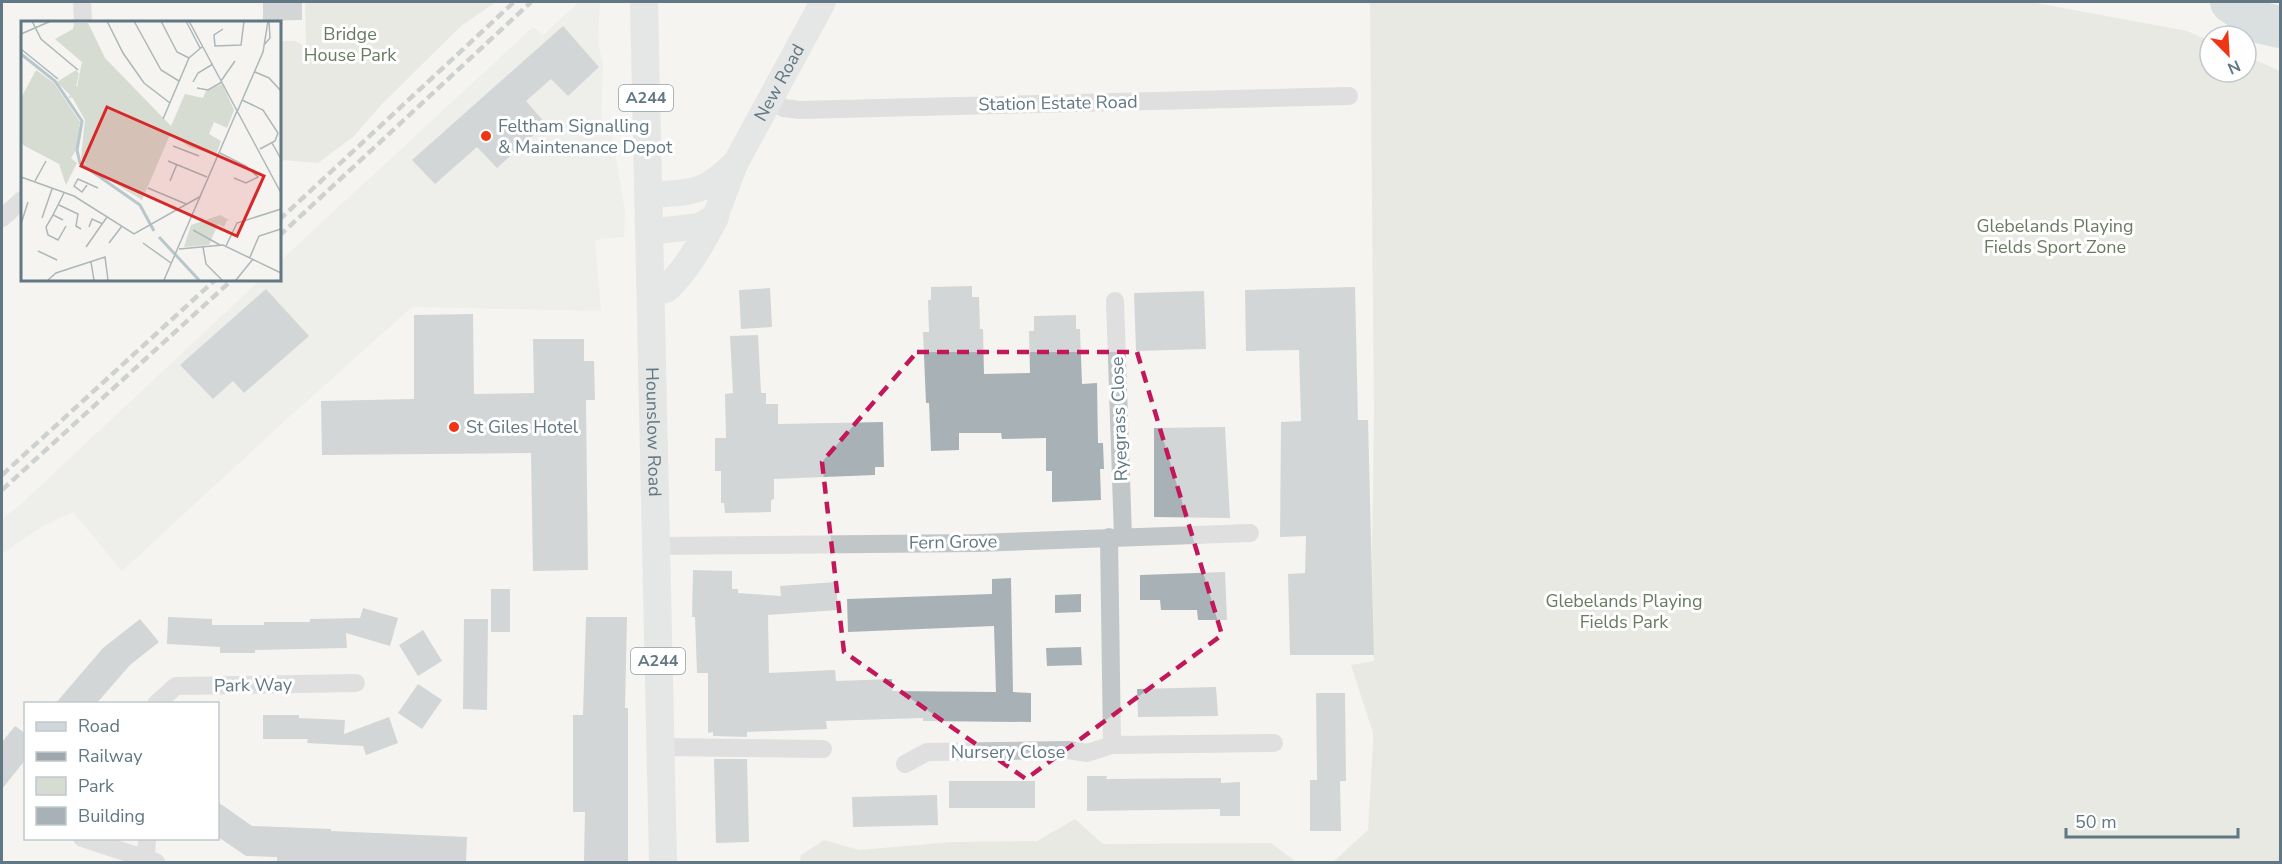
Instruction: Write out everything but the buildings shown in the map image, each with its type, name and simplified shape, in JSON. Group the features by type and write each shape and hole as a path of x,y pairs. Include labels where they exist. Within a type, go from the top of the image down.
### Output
{"main road":[{"name":"Hounslow Road","path":"644,2 663,862"},
{"name":"New Road","path":"715,217 735,164 823,2"},
{"path":"648,195 688,193 707,187 735,164"},
{"path":"649,232 699,226 715,217"},
{"path":"651,290 666,289 672,283 701,243 715,217"}],"street":[{"path":"82,2 83,21"},
{"name":"Station Estate Road","path":"769,100 784,108 800,110 1349,96"},
{"path":"2,218 21,201"},
{"name":"Ryegrass Close","path":"1115,301 1116,537"},
{"name":"Fern Grove","path":"656,546 978,543 1250,533"},
{"path":"1112,745 1116,537"},
{"name":"Park Way","path":"158,702 176,686 356,683"},
{"name":"Nursery Close","path":"905,764 927,752 1068,750 1087,753 1112,745 1274,743"},
{"path":"660,747 823,749"},
{"path":"88,840 151,861 147,840"}],"highlighted area":[{"path":"917,352 1137,352 1222,635 1026,779 844,652 822,462"}],"shaded area":[{"path":"579,2 600,2 598,44 603,63 601,133 612,134 625,212 624,237 595,240 601,311 412,307 122,571 73,512 41,527 2,554 2,519 20,505 260,280 280,280 280,261 533,27 543,35"}],"green space":[{"name":"Bridge House Park","path":"305,2 496,2 461,26 382,104 353,137 318,163 284,160 280,164 280,41 295,41 306,47"},
{"path":"1370,2 2031,2 2187,31 2198,36 2198,84 2258,84 2258,61 2280,71 2280,862 1333,862 1368,830 1373,733 1351,665 1374,661 1372,550 1374,409"},
{"path":"1075,819 1103,844 1271,843 1296,862 800,862 801,855 824,840 859,850 952,842 1037,841"}],"waterway":[{"path":"2231,2 2262,23 2280,27"}],"railway":[{"path":"280,219 514,2"},
{"path":"280,235 531,2"},
{"path":"2,475 215,280"},
{"path":"2,490 232,280"}],"place":[{"name":"Feltham Signalling & Maintenance Depot","path":"486,136"},
{"name":"St Giles Hotel","path":"454,427"}],"park label":[{"name":"Glebelands Playing Fields Sport Zone","path":"2055,236"},
{"name":"Glebelands Playing Fields Park","path":"1624,611"}]}
